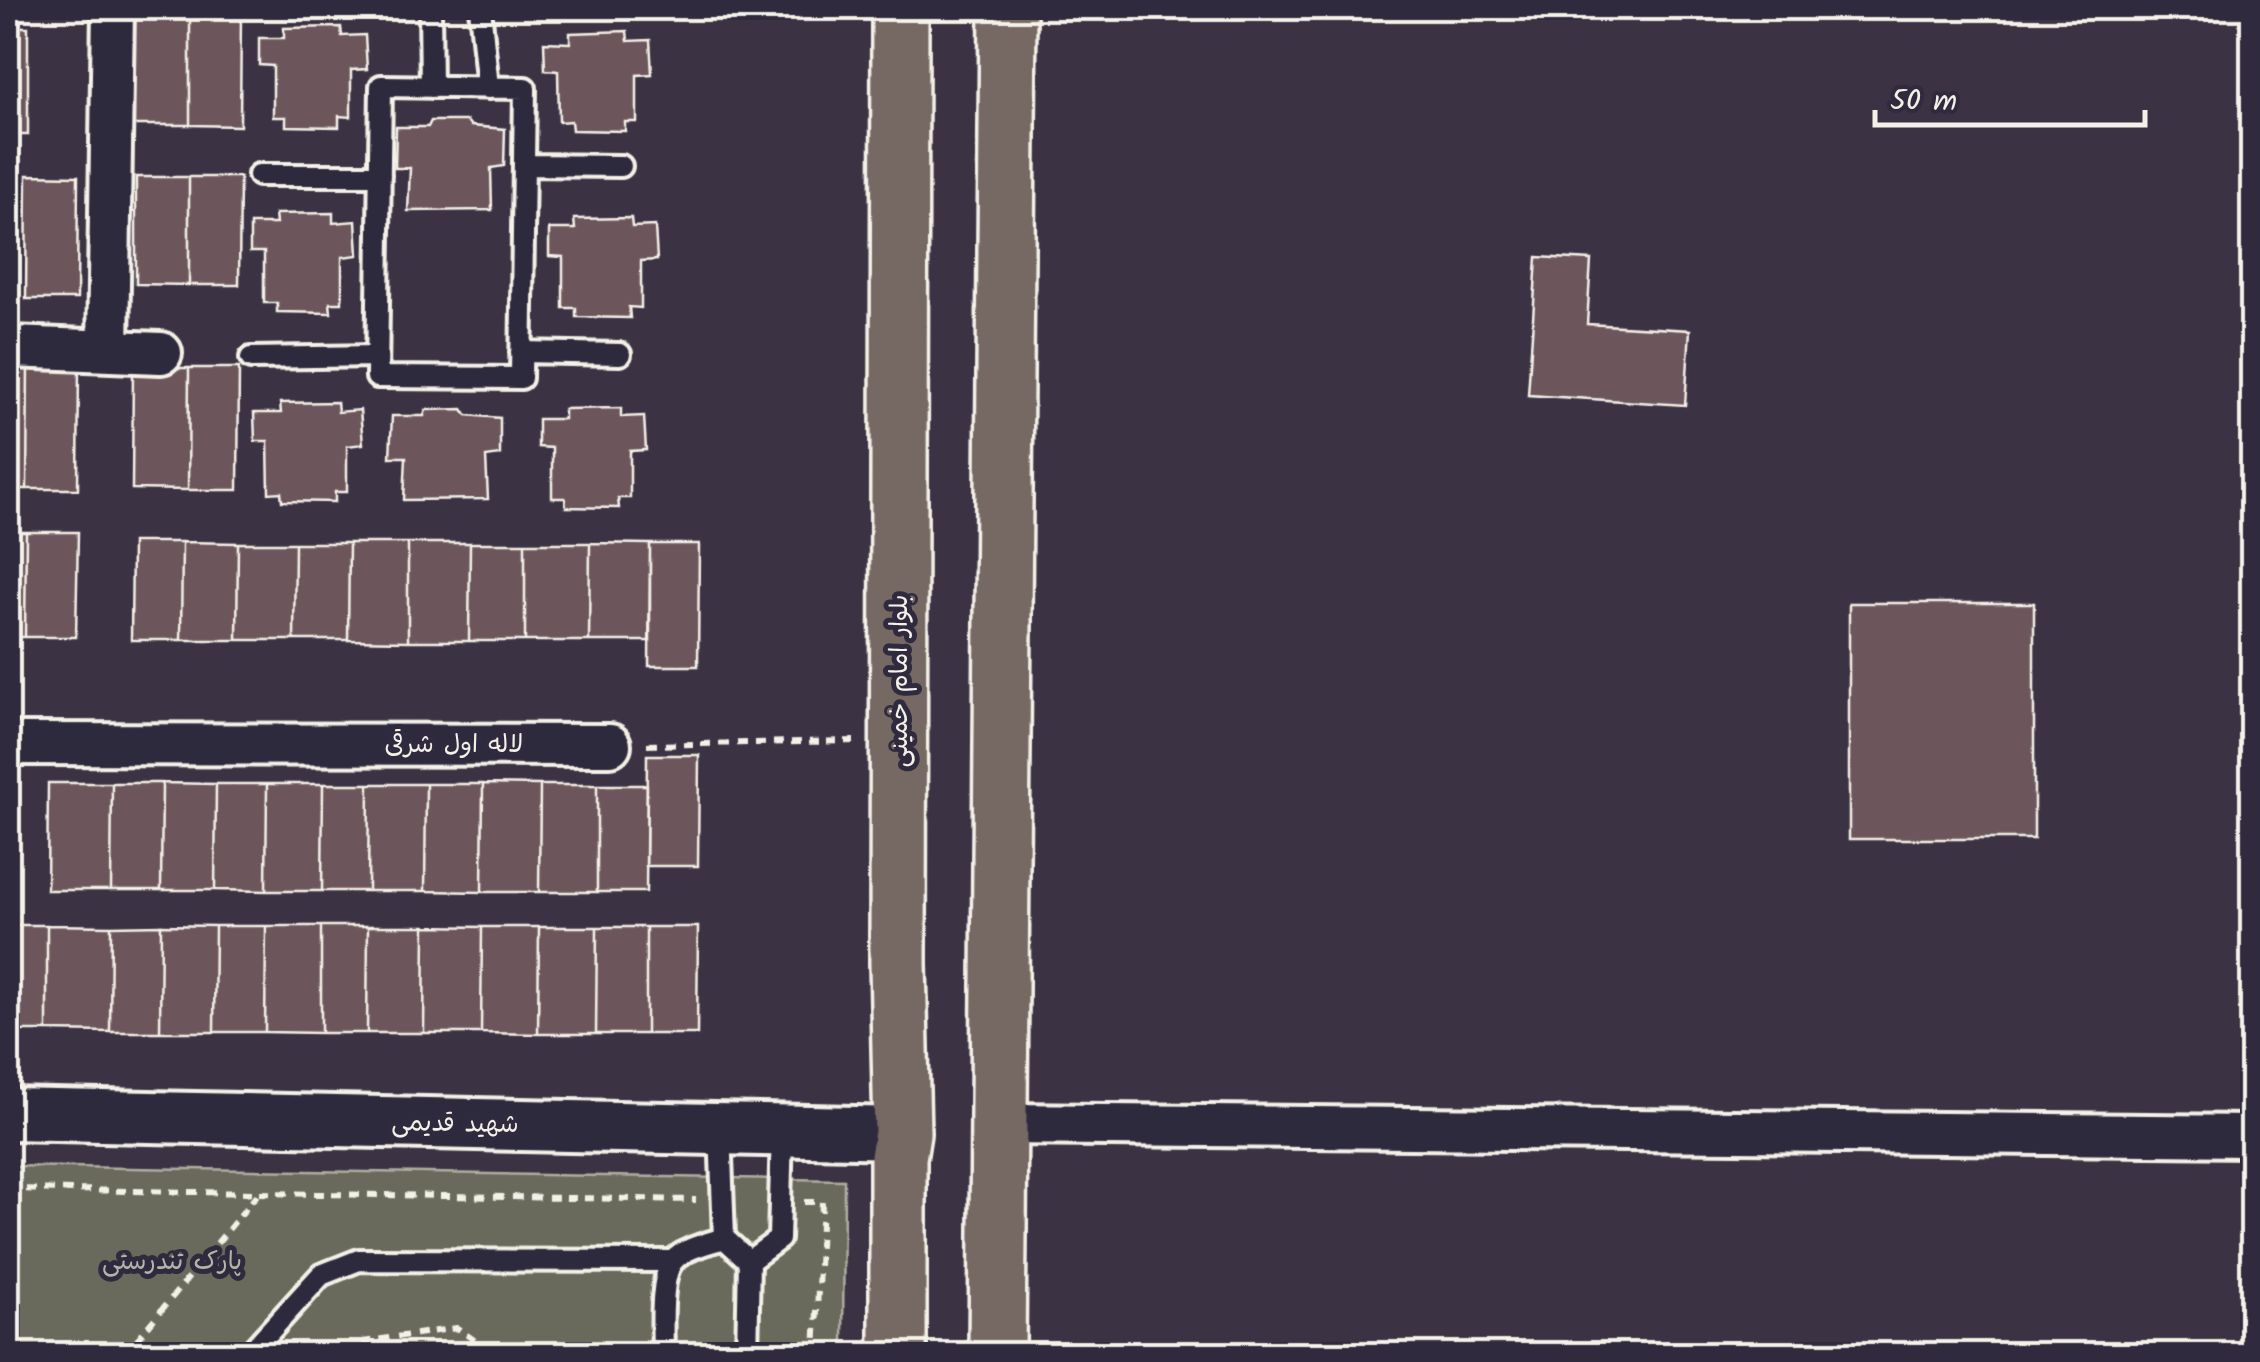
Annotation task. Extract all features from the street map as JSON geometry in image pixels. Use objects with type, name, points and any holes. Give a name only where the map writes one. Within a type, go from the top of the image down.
[{"type":"main road","name":"بلوار امام خمینی","points":[[898,1354],[898,1158],[902,1133],[898,963],[900,8]]},
{"type":"main road","points":[[997,1354],[1008,8]]},
{"type":"street","points":[[108,351],[113,8]]},
{"type":"street","points":[[12,348],[161,353]]},
{"type":"street","name":"لاله اول شرقی","points":[[8,744],[610,745]]},
{"type":"street","name":"شهید قدیمی","points":[[8,1114],[902,1133]]},
{"type":"street","points":[[998,1124],[2252,1136]]},
{"type":"lane","points":[[430,8],[430,87]]},
{"type":"lane","points":[[480,8],[488,88]]},
{"type":"lane","points":[[381,86],[488,88],[524,88],[521,378],[377,377],[381,86]]},
{"type":"lane","points":[[524,165],[621,166]]},
{"type":"lane","points":[[259,175],[380,175]]},
{"type":"lane","points":[[521,352],[620,354]]},
{"type":"lane","points":[[251,358],[377,356]]},
{"type":"lane","points":[[720,1129],[724,1238],[749,1262],[747,1354]]},
{"type":"lane","points":[[749,1262],[779,1240],[782,1131]]},
{"type":"lane","points":[[249,1354],[321,1275],[359,1260],[672,1261],[724,1238]]},
{"type":"lane","points":[[662,1354],[665,1282],[672,1261]]},
{"type":"path","points":[[610,745],[900,741]]},
{"type":"path","points":[[8,1189],[723,1200]]},
{"type":"path","points":[[125,1354],[258,1194]]},
{"type":"path","points":[[782,1202],[822,1202],[815,1354]]},
{"type":"path","points":[[348,1354],[362,1342],[456,1328],[494,1354]]},
{"type":"path","points":[[8,1347],[41,1354]]},
{"type":"green space","name":"پارک تندرستی","points":[[8,1166],[844,1180],[843,1354],[8,1354]]},
{"type":"building","points":[[132,13],[190,13],[190,125],[132,125]]},
{"type":"building","points":[[190,13],[241,13],[240,126],[190,125]]},
{"type":"building","points":[[8,27],[28,27],[28,135],[8,135]]},
{"type":"building","points":[[341,27],[342,36],[365,35],[367,69],[351,70],[351,117],[339,116],[339,127],[286,126],[286,117],[273,117],[273,66],[259,65],[259,38],[284,38],[284,28]]},
{"type":"building","points":[[627,31],[628,41],[650,40],[652,74],[637,75],[637,122],[625,122],[625,131],[572,130],[571,121],[559,122],[558,71],[545,70],[544,42],[570,43],[570,33]]},
{"type":"building","points":[[431,121],[467,121],[471,126],[505,129],[504,166],[491,168],[492,210],[408,211],[410,168],[395,168],[396,127],[428,127]]},
{"type":"building","points":[[27,175],[78,176],[77,299],[26,299]]},
{"type":"building","points":[[136,177],[189,177],[189,285],[136,284]]},
{"type":"building","points":[[189,177],[240,177],[239,285],[189,285]]},
{"type":"building","points":[[333,213],[333,223],[356,221],[358,255],[342,257],[342,303],[330,303],[331,313],[277,312],[277,303],[264,303],[264,252],[250,252],[250,224],[276,224],[275,214]]},
{"type":"building","points":[[631,218],[632,227],[655,226],[657,260],[641,261],[641,308],[629,307],[630,318],[576,317],[576,308],[563,308],[563,257],[549,256],[549,229],[575,229],[574,219]]},
{"type":"building","points":[[1537,257],[1591,260],[1587,324],[1690,330],[1685,405],[1528,395]]},
{"type":"building","points":[[8,363],[28,363],[27,489],[8,489]]},
{"type":"building","points":[[28,363],[79,364],[78,489],[27,489]]},
{"type":"building","points":[[133,368],[189,368],[188,490],[132,489]]},
{"type":"building","points":[[189,368],[239,368],[238,490],[188,490]]},
{"type":"building","points":[[337,402],[338,412],[360,410],[363,444],[347,446],[347,492],[335,492],[335,502],[282,501],[281,492],[269,493],[268,441],[255,441],[254,413],[281,413],[280,403]]},
{"type":"building","points":[[621,408],[621,417],[644,416],[646,450],[630,451],[630,498],[618,498],[619,508],[566,507],[565,498],[552,498],[552,448],[538,447],[538,419],[564,419],[564,409]]},
{"type":"building","points":[[463,409],[467,415],[500,418],[500,455],[486,457],[488,499],[404,500],[406,457],[390,457],[392,416],[424,416],[426,410]]},
{"type":"building","points":[[8,532],[26,532],[25,637],[8,637]]},
{"type":"building","points":[[26,532],[78,532],[76,637],[25,637]]},
{"type":"building","points":[[132,542],[182,542],[181,640],[131,640]]},
{"type":"building","points":[[182,542],[238,543],[237,640],[181,640]]},
{"type":"building","points":[[238,543],[295,543],[294,640],[237,640]]},
{"type":"building","points":[[295,543],[349,543],[348,640],[294,640]]},
{"type":"building","points":[[349,543],[408,543],[408,641],[348,640]]},
{"type":"building","points":[[408,543],[470,543],[469,641],[408,641]]},
{"type":"building","points":[[470,543],[525,543],[525,641],[469,641]]},
{"type":"building","points":[[525,543],[590,543],[589,641],[525,641]]},
{"type":"building","points":[[590,543],[650,544],[650,641],[589,641]]},
{"type":"building","points":[[650,544],[699,544],[698,666],[649,666]]},
{"type":"building","points":[[1849,603],[2034,603],[2034,839],[1849,839]]},
{"type":"building","points":[[647,755],[699,755],[698,866],[646,866]]},
{"type":"building","points":[[48,783],[112,783],[111,890],[47,890]]},
{"type":"building","points":[[112,783],[162,783],[161,890],[111,890]]},
{"type":"building","points":[[162,783],[216,784],[215,890],[161,890]]},
{"type":"building","points":[[216,784],[267,784],[266,891],[215,890]]},
{"type":"building","points":[[267,784],[323,784],[322,891],[266,891]]},
{"type":"building","points":[[323,784],[369,784],[368,891],[322,891]]},
{"type":"building","points":[[369,784],[426,784],[425,891],[368,891]]},
{"type":"building","points":[[426,784],[483,784],[482,892],[425,891]]},
{"type":"building","points":[[483,784],[540,785],[539,892],[482,892]]},
{"type":"building","points":[[540,785],[597,785],[597,892],[539,892]]},
{"type":"building","points":[[597,785],[647,785],[646,892],[597,892]]},
{"type":"building","points":[[8,925],[47,925],[47,1031],[8,1031]]},
{"type":"building","points":[[47,925],[111,926],[110,1032],[47,1031]]},
{"type":"building","points":[[161,925],[160,1032],[110,1032],[111,926]]},
{"type":"building","points":[[161,925],[215,926],[214,1032],[160,1032]]},
{"type":"building","points":[[215,926],[266,926],[265,1032],[214,1032]]},
{"type":"building","points":[[266,926],[321,926],[321,1033],[265,1032]]},
{"type":"building","points":[[321,926],[368,926],[367,1033],[321,1033]]},
{"type":"building","points":[[368,926],[425,926],[424,1033],[367,1033]]},
{"type":"building","points":[[425,926],[482,927],[481,1033],[424,1033]]},
{"type":"building","points":[[482,927],[539,927],[538,1034],[481,1033]]},
{"type":"building","points":[[539,927],[597,927],[596,1034],[538,1034]]},
{"type":"building","points":[[597,927],[646,927],[646,1034],[596,1034]]},
{"type":"building","points":[[646,927],[698,927],[697,1034],[646,1034]]}]
